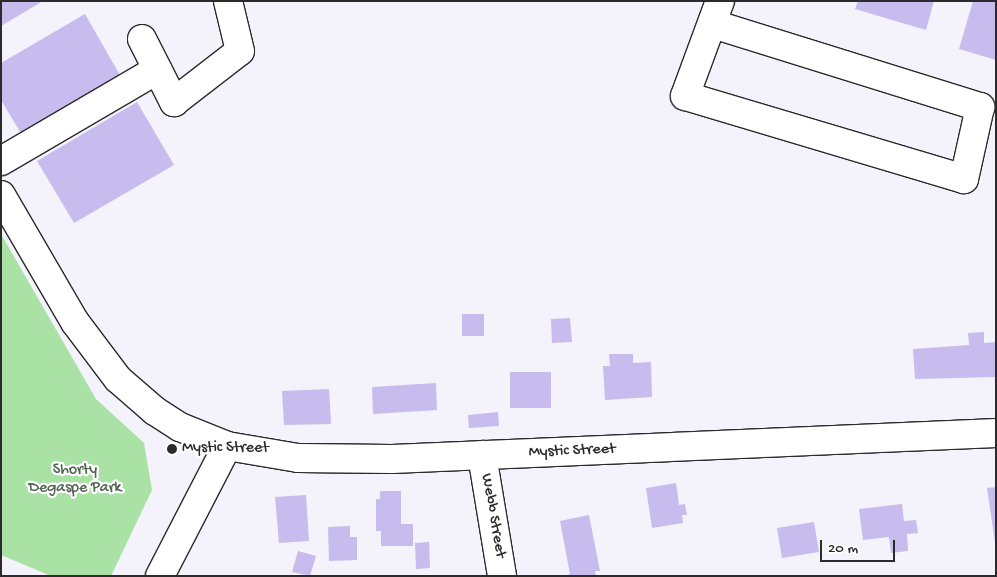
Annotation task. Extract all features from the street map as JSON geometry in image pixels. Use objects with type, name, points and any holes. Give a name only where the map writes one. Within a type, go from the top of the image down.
[{"type":"street","points":[[142,39],[174,102],[240,51],[228,1]]},
{"type":"street","points":[[717,13],[980,108],[964,179],[685,96],[717,13]]},
{"type":"street","points":[[1,161],[157,70]]},
{"type":"street","name":"Mystic Street","points":[[1,195],[75,322],[118,379],[155,411],[180,427],[227,446],[264,454],[342,460],[996,433]]},
{"type":"street","points":[[160,576],[227,446]]},
{"type":"street","name":"Webb Street","points":[[482,455],[502,576]]},
{"type":"green space","name":"Shorty Degaspe Park","points":[[1,234],[96,399],[144,443],[152,490],[111,576],[51,576],[1,555]]},
{"type":"building","points":[[1,1],[43,1],[1,26]]},
{"type":"building","points":[[858,1],[934,1],[926,30],[855,9]]},
{"type":"building","points":[[973,1],[996,1],[996,60],[959,49]]},
{"type":"building","points":[[85,14],[121,77],[22,135],[1,100],[1,63]]},
{"type":"building","points":[[137,102],[174,165],[74,223],[37,161]]},
{"type":"building","points":[[462,314],[484,314],[484,336],[462,336]]},
{"type":"building","points":[[570,318],[572,342],[552,343],[551,319]]},
{"type":"building","points":[[984,332],[984,343],[996,342],[996,377],[915,379],[913,349],[969,345],[968,333]]},
{"type":"building","points":[[609,354],[633,354],[633,363],[651,362],[652,397],[605,400],[603,366],[610,366]]},
{"type":"building","points":[[510,372],[551,372],[551,408],[510,408]]},
{"type":"building","points":[[436,383],[437,410],[373,414],[372,387]]},
{"type":"building","points":[[329,389],[331,424],[284,425],[282,391]]},
{"type":"building","points":[[498,412],[499,426],[469,428],[468,415]]},
{"type":"building","points":[[676,483],[679,505],[685,504],[687,515],[682,515],[683,523],[652,528],[646,488]]},
{"type":"building","points":[[996,487],[996,542],[995,543],[987,488]]},
{"type":"building","points":[[380,491],[401,491],[401,524],[413,524],[413,546],[381,546],[381,531],[376,531],[376,499],[380,499]]},
{"type":"building","points":[[306,495],[309,541],[279,543],[275,497]]},
{"type":"building","points":[[902,504],[904,521],[916,520],[918,533],[907,534],[908,551],[891,553],[889,537],[863,540],[859,509]]},
{"type":"building","points":[[589,515],[600,571],[595,571],[596,576],[565,576],[570,574],[560,521]]},
{"type":"building","points":[[814,522],[819,552],[782,558],[777,528]]},
{"type":"building","points":[[350,526],[350,537],[357,537],[357,560],[329,561],[328,527]]},
{"type":"building","points":[[429,542],[430,568],[416,569],[415,543]]},
{"type":"building","points":[[298,551],[316,556],[310,576],[292,572]]},
{"type":"place","name":"Mystic Street","points":[[172,449]]}]
